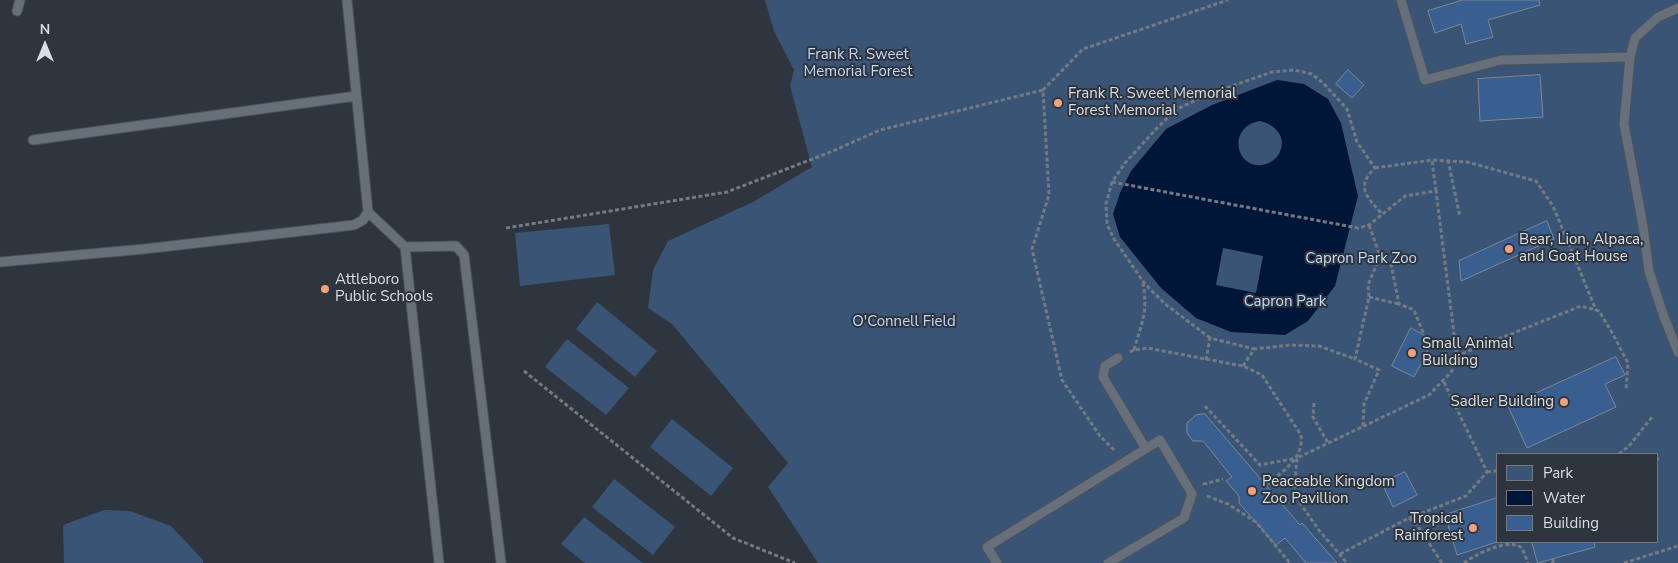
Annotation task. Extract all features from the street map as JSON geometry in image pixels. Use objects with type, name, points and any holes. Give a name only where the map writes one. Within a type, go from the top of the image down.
[{"type":"lane","points":[[17,11],[20,0]]},
{"type":"lane","points":[[0,262],[144,249],[354,225],[363,220],[368,212],[346,0]]},
{"type":"lane","points":[[1401,0],[1425,80],[1501,60],[1630,58]]},
{"type":"lane","points":[[1678,8],[1658,17],[1636,38],[1630,58],[1624,124],[1643,226],[1649,271],[1678,352]]},
{"type":"lane","points":[[33,140],[356,96]]},
{"type":"lane","points":[[368,212],[405,247],[439,563]]},
{"type":"lane","points":[[405,247],[456,246],[464,255],[501,563]]},
{"type":"lane","points":[[1118,358],[1104,366],[1103,376],[1146,448]]},
{"type":"lane","points":[[996,563],[986,547],[1160,440],[1192,494],[1184,518],[1108,563]]},
{"type":"path","points":[[506,228],[728,192],[828,153],[880,130],[1043,90],[1083,49],[1228,0]]},
{"type":"path","points":[[1363,426],[1364,404],[1379,370],[1319,346],[1290,345],[1254,349],[1210,338],[1164,303],[1143,282],[1114,239],[1107,224],[1106,204],[1112,182],[1125,163],[1177,109],[1209,94],[1272,72],[1294,70],[1312,74],[1324,84],[1347,109],[1357,142],[1375,168]]},
{"type":"path","points":[[1043,90],[1049,195],[1032,249],[1062,380],[1100,436],[1125,461]]},
{"type":"path","points":[[1205,406],[1260,465],[1297,458],[1429,394],[1452,371],[1458,342],[1454,334],[1432,160]]},
{"type":"path","points":[[1382,214],[1369,200],[1364,187],[1366,177],[1375,168],[1432,160],[1448,160],[1467,162],[1536,181],[1553,206],[1596,310]]},
{"type":"path","points":[[1448,160],[1460,217]]},
{"type":"path","points":[[1112,182],[1358,228],[1369,225],[1405,196],[1436,190]]},
{"type":"path","points":[[1369,225],[1380,256],[1391,264],[1399,304]]},
{"type":"path","points":[[1355,359],[1368,297],[1368,285],[1380,256]]},
{"type":"path","points":[[1134,350],[1144,319],[1146,301],[1143,282]]},
{"type":"path","points":[[1368,297],[1399,304],[1414,310],[1424,335]]},
{"type":"path","points":[[1455,356],[1581,306],[1599,311],[1614,336],[1628,363],[1626,390]]},
{"type":"path","points":[[1206,360],[1210,338]]},
{"type":"path","points":[[1118,358],[1134,350],[1147,348],[1243,366],[1262,375],[1301,435],[1302,445],[1297,458],[1294,494],[1318,529],[1347,563]]},
{"type":"path","points":[[1243,366],[1254,349]]},
{"type":"path","points":[[524,371],[733,538],[795,563]]},
{"type":"path","points":[[1443,380],[1487,472]]},
{"type":"path","points":[[1314,403],[1313,416],[1321,434],[1328,443]]},
{"type":"path","points":[[1620,453],[1629,446],[1652,416]]},
{"type":"path","points":[[1266,485],[1297,458]]},
{"type":"path","points":[[1340,554],[1409,518],[1466,496],[1487,472],[1496,471]]},
{"type":"path","points":[[1223,479],[1204,484],[1207,497],[1228,504],[1256,522],[1290,563]]},
{"type":"path","points":[[1409,518],[1416,525],[1442,563]]},
{"type":"path","points":[[1464,563],[1471,557],[1495,547],[1514,544],[1522,548],[1528,563]]},
{"type":"path","points":[[1624,563],[1678,546]]},
{"type":"green space","name":"Capron Park","points":[[765,0],[1678,0],[1678,563],[818,563],[768,487],[788,463],[672,324],[648,308],[653,270],[668,241],[753,202],[812,167],[790,86],[794,70],[774,31]]},
{"type":"green space","points":[[609,224],[615,275],[520,286],[515,233]]},
{"type":"green space","points":[[597,302],[657,351],[635,377],[576,329]]},
{"type":"green space","points":[[567,339],[629,388],[606,415],[545,367]]},
{"type":"green space","points":[[672,419],[733,468],[711,496],[650,447]]},
{"type":"green space","points":[[614,479],[675,527],[653,555],[592,507]]},
{"type":"green space","points":[[104,510],[130,511],[171,526],[203,560],[203,563],[64,563],[63,525]]},
{"type":"green space","points":[[584,517],[643,563],[585,563],[561,544]]},
{"type":"water","points":[[1277,80],[1304,84],[1328,99],[1341,123],[1358,196],[1335,286],[1308,321],[1285,335],[1231,332],[1196,318],[1161,288],[1120,237],[1113,214],[1120,193],[1131,171],[1166,129],[1212,105]],"holes":[[[1260,121],[1270,125],[1278,132],[1282,146],[1279,154],[1272,161],[1256,165],[1248,162],[1242,156],[1239,140],[1242,132],[1249,125]],[[1223,248],[1263,256],[1256,293],[1216,285]]]},
{"type":"building","points":[[1463,0],[1539,0],[1540,5],[1488,20],[1493,37],[1466,44],[1461,24],[1435,33],[1428,11]]},
{"type":"building","points":[[1348,70],[1364,85],[1352,98],[1336,84]]},
{"type":"building","points":[[1540,75],[1543,117],[1480,121],[1478,79]]},
{"type":"building","name":"Bear, Lion, Alpaca, and Goat House","points":[[1547,221],[1554,239],[1461,281],[1459,261]]},
{"type":"building","name":"Small Animal Building","points":[[1411,328],[1433,340],[1414,377],[1392,366]]},
{"type":"building","name":"Sadler Building","points":[[1616,357],[1625,375],[1605,384],[1616,407],[1527,448],[1508,406]]},
{"type":"building","name":"Peaceable Kingdom Zoo Pavillion","points":[[1205,414],[1300,525],[1302,523],[1337,563],[1306,563],[1285,538],[1276,545],[1239,503],[1239,496],[1226,481],[1232,477],[1203,441],[1193,441],[1187,433],[1187,423],[1196,415]]},
{"type":"building","points":[[1405,472],[1417,495],[1393,507],[1382,483]]},
{"type":"building","name":"Tropical Rainforest","points":[[1496,498],[1496,542],[1457,555],[1445,515]]},
{"type":"building","points":[[1532,543],[1594,543],[1595,547],[1538,563]]},
{"type":"place","name":"Frank R. Sweet Memorial Forest Memorial","points":[[1058,103]]},
{"type":"place","name":"Bear, Lion, Alpaca, and Goat House","points":[[1509,249]]},
{"type":"place","name":"Attleboro Public Schools","points":[[325,289]]},
{"type":"place","name":"Small Animal Building","points":[[1412,353]]},
{"type":"place","name":"Sadler Building","points":[[1564,402]]},
{"type":"place","name":"Peaceable Kingdom Zoo Pavillion","points":[[1252,491]]},
{"type":"place","name":"Tropical Rainforest","points":[[1473,528]]},
{"type":"park label","name":"Frank R. Sweet Memorial Forest","points":[[858,64]]},
{"type":"park label","name":"Capron Park Zoo","points":[[1361,259]]},
{"type":"park label","name":"O'Connell Field","points":[[904,322]]}]
